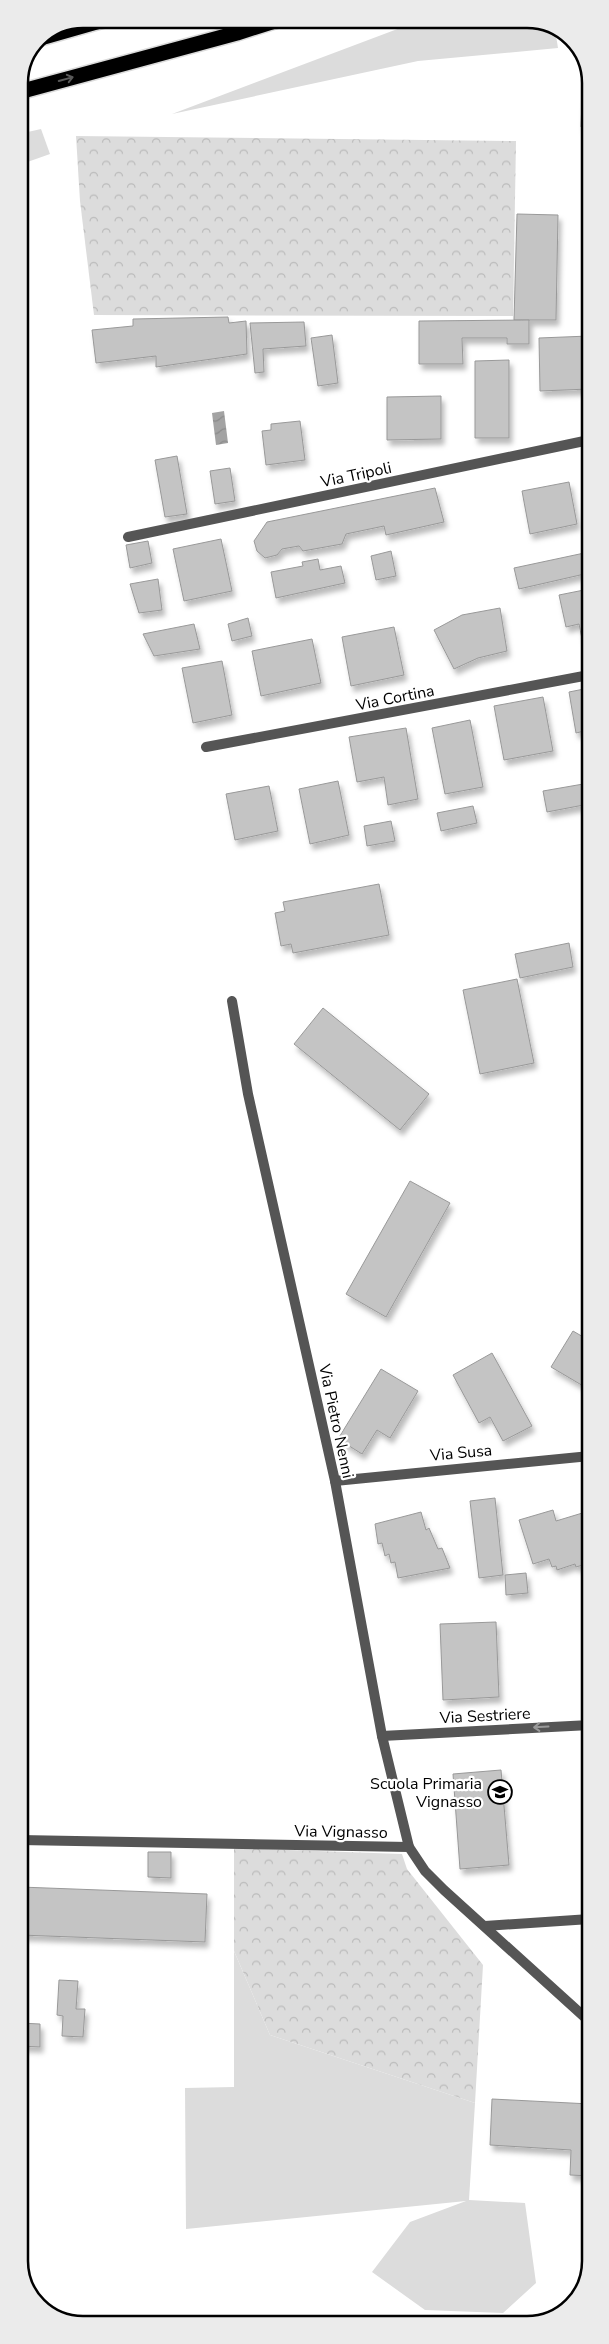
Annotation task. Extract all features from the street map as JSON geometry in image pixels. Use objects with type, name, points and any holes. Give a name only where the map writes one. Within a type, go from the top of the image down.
[{"type":"highway","points":[[27,90],[255,27]]},
{"type":"street","name":"Via Tripoli","points":[[128,537],[582,441]]},
{"type":"street","name":"Via Cortina","points":[[206,748],[582,676]]},
{"type":"street","name":"Via Pietro Nenni","points":[[232,1002],[248,1094],[335,1481],[382,1736],[409,1847]]},
{"type":"street","name":"Via Susa","points":[[335,1481],[582,1457]]},
{"type":"street","name":"Via Sestriere","points":[[382,1736],[582,1724]]},
{"type":"street","name":"Via Vignasso","points":[[27,1840],[409,1847],[425,1871],[582,2015]]},
{"type":"street","points":[[485,1926],[582,1920]]},
{"type":"green space","points":[[401,28],[530,28],[556,36],[558,48],[418,61],[172,114]]},
{"type":"green space","points":[[41,129],[50,154],[27,162],[27,132]]},
{"type":"green space","points":[[76,136],[516,141],[513,316],[94,315],[80,201]]},
{"type":"green space","points":[[234,1848],[402,1854],[407,1869],[483,1965],[475,2103],[270,2035],[234,1951]]},
{"type":"green space","points":[[234,1951],[270,2035],[475,2103],[469,2200],[525,2203],[536,2283],[503,2313],[425,2310],[372,2272],[410,2222],[466,2201],[186,2229],[185,2088],[234,2087]]},
{"type":"water","points":[[224,411],[228,443],[216,445],[212,413]]},
{"type":"building","points":[[517,214],[558,215],[556,320],[514,320]]},
{"type":"building","points":[[228,317],[229,323],[246,321],[247,354],[156,367],[156,356],[96,363],[92,330],[133,326],[133,319]]},
{"type":"building","points":[[529,320],[529,344],[507,344],[507,338],[462,338],[463,364],[419,364],[419,321]]},
{"type":"building","points":[[304,322],[306,346],[263,349],[264,372],[255,373],[250,323]]},
{"type":"building","points":[[332,335],[338,383],[318,386],[311,338]]},
{"type":"building","points":[[582,336],[582,389],[540,391],[539,338]]},
{"type":"building","points":[[509,360],[509,438],[475,438],[475,361]]},
{"type":"building","points":[[441,396],[441,439],[387,440],[387,397]]},
{"type":"building","points":[[300,421],[305,460],[266,465],[262,431],[271,430],[271,424]]},
{"type":"building","points":[[177,456],[187,514],[165,517],[155,460]]},
{"type":"building","points":[[230,468],[235,501],[215,504],[210,471]]},
{"type":"building","points":[[569,482],[577,524],[530,534],[522,491]]},
{"type":"building","points":[[435,488],[444,522],[386,535],[384,526],[346,534],[342,544],[303,551],[299,546],[282,549],[277,555],[265,558],[257,551],[254,541],[267,522]]},
{"type":"building","points":[[221,539],[232,591],[184,601],[173,549]]},
{"type":"building","points":[[148,541],[152,563],[130,568],[126,545]]},
{"type":"building","points":[[391,551],[396,576],[376,580],[371,556]]},
{"type":"building","points":[[582,553],[582,575],[519,589],[514,568]]},
{"type":"building","points":[[318,559],[320,570],[341,566],[345,583],[276,598],[271,572],[303,566],[302,562]]},
{"type":"building","points":[[158,579],[162,610],[139,613],[130,584]]},
{"type":"building","points":[[582,590],[582,639],[579,624],[566,627],[559,595]]},
{"type":"building","points":[[500,608],[507,651],[478,658],[454,669],[434,630],[462,615]]},
{"type":"building","points":[[248,618],[252,636],[232,641],[228,624]]},
{"type":"building","points":[[194,624],[200,649],[154,656],[143,634]]},
{"type":"building","points":[[394,627],[404,675],[351,686],[342,637]]},
{"type":"building","points":[[312,639],[321,683],[261,696],[252,651]]},
{"type":"building","points":[[222,661],[232,715],[193,723],[182,668]]},
{"type":"building","points":[[582,689],[582,732],[576,733],[569,692]]},
{"type":"building","points":[[543,697],[553,751],[504,760],[494,706]]},
{"type":"building","points":[[470,720],[483,787],[445,794],[432,728]]},
{"type":"building","points":[[406,728],[418,799],[388,805],[384,777],[357,782],[349,737]]},
{"type":"building","points":[[338,781],[349,835],[310,844],[299,789]]},
{"type":"building","points":[[582,784],[582,805],[547,812],[543,791]]},
{"type":"building","points":[[269,786],[278,831],[235,840],[226,794]]},
{"type":"building","points":[[473,806],[477,823],[441,831],[437,813]]},
{"type":"building","points":[[391,821],[395,841],[367,846],[364,826]]},
{"type":"building","points":[[379,884],[389,935],[293,953],[291,944],[281,946],[275,913],[285,911],[283,902]]},
{"type":"building","points":[[569,943],[573,967],[520,978],[515,954]]},
{"type":"building","points":[[517,979],[534,1063],[480,1074],[463,990]]},
{"type":"building","points":[[323,1008],[429,1094],[400,1130],[294,1044]]},
{"type":"building","points":[[410,1181],[450,1203],[386,1317],[346,1294]]},
{"type":"building","points":[[573,1331],[582,1336],[582,1385],[551,1367]]},
{"type":"building","points":[[492,1353],[532,1426],[503,1441],[490,1417],[479,1423],[453,1375]]},
{"type":"building","points":[[381,1369],[418,1391],[390,1438],[377,1430],[362,1454],[338,1439]]},
{"type":"building","points":[[495,1498],[503,1575],[479,1578],[470,1501]]},
{"type":"building","points":[[553,1510],[556,1521],[582,1513],[582,1565],[576,1567],[575,1564],[557,1570],[556,1566],[552,1567],[549,1559],[533,1564],[519,1520]]},
{"type":"building","points":[[421,1512],[426,1530],[429,1528],[438,1549],[442,1548],[450,1568],[398,1578],[395,1562],[391,1563],[389,1554],[385,1556],[382,1543],[378,1544],[375,1524]]},
{"type":"building","points":[[526,1573],[528,1593],[506,1595],[505,1575]]},
{"type":"building","points":[[496,1622],[499,1697],[443,1700],[440,1624]]},
{"type":"building","points":[[501,1770],[509,1865],[460,1869],[453,1774]]},
{"type":"building","points":[[148,1852],[171,1852],[171,1878],[148,1877]]},
{"type":"building","points":[[27,1887],[207,1894],[205,1942],[27,1935]]},
{"type":"building","points":[[59,1980],[78,1981],[76,2009],[85,2009],[83,2037],[62,2036],[63,2016],[57,2015]]},
{"type":"building","points":[[27,2023],[40,2024],[40,2047],[27,2046]]},
{"type":"building","points":[[492,2099],[582,2104],[582,2176],[570,2175],[571,2150],[490,2145]]},
{"type":"place","name":"Scuola Primaria Vignasso","points":[[500,1792]]}]
